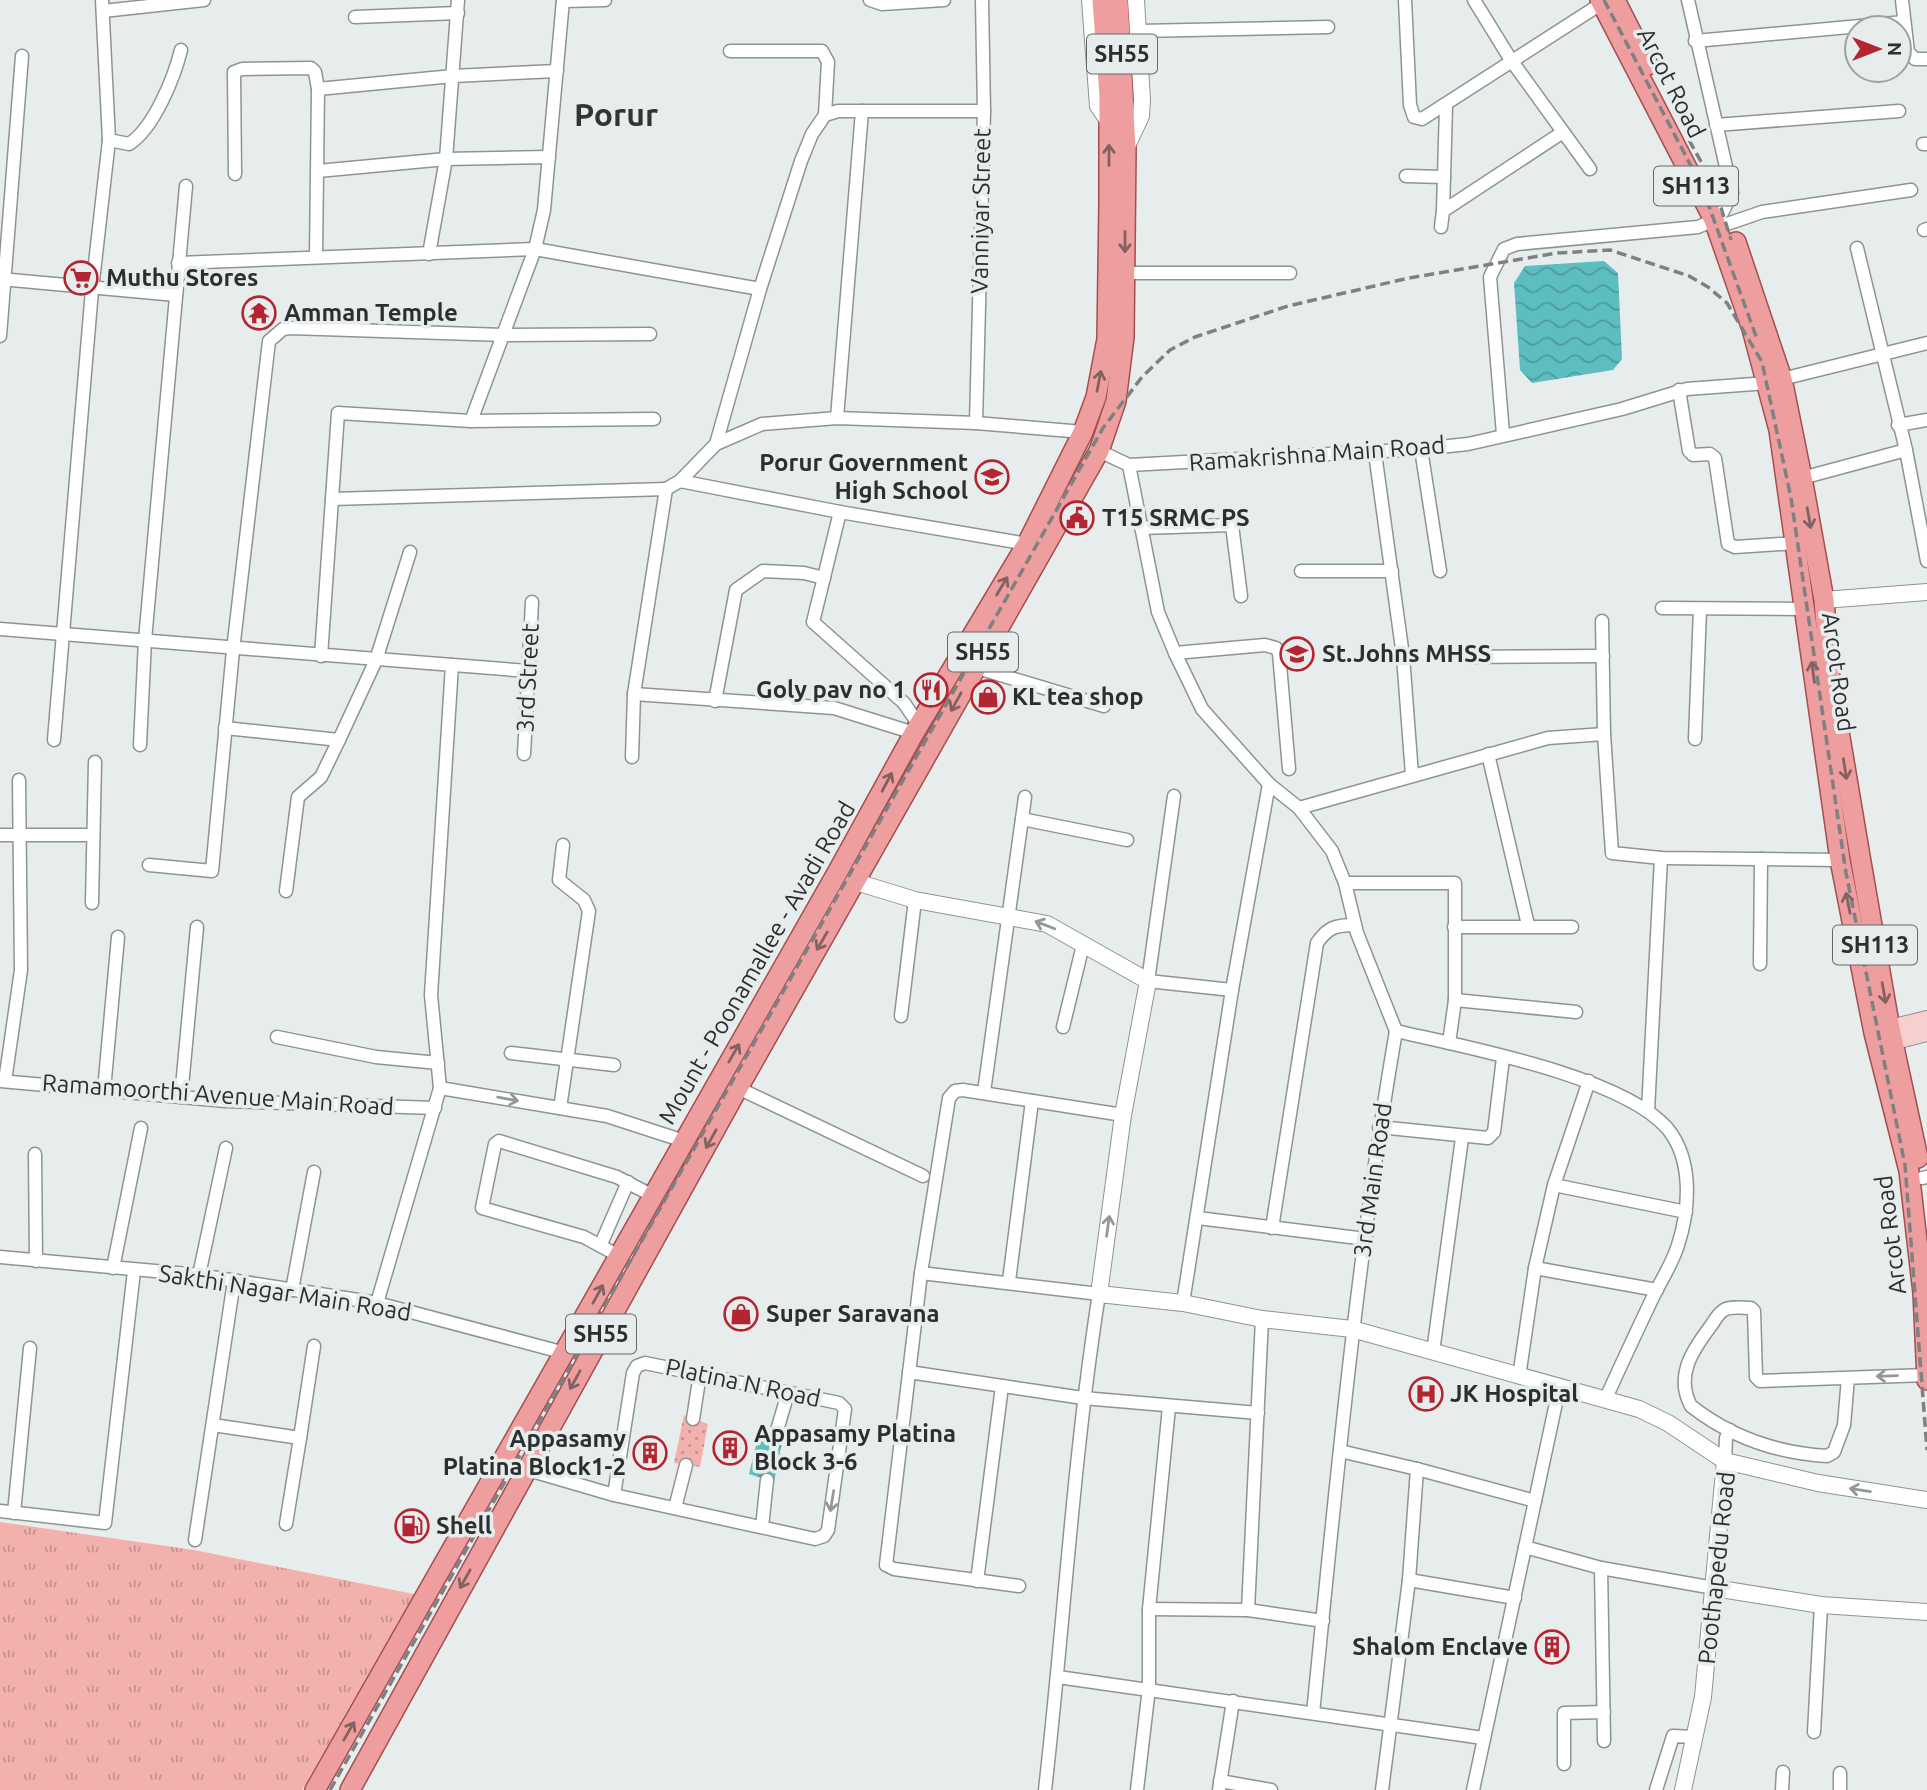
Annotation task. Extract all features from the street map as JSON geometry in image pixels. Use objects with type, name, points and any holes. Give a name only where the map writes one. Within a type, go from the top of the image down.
[{"type":"main road","name":"SH55","points":[[1102,0],[1114,109],[1126,149]]},
{"type":"main road","name":"SH55","points":[[1114,109],[1118,0]]},
{"type":"main road","name":"Arcot Road","points":[[1606,1],[1721,219],[1752,329],[1774,381],[1802,478],[1824,600],[1830,677],[1884,1037],[1911,1182],[1923,1293],[1927,1378]]},
{"type":"main road","name":"Mount - Poonamallee - Avadi Road","points":[[350,1790],[525,1469],[975,667],[993,618],[1027,544],[1083,432],[1096,397],[1107,339],[1114,109]]},
{"type":"main road","name":"Mount - Poonamallee - Avadi Road","points":[[315,1790],[846,858],[916,729],[993,618],[1099,451],[1116,401],[1124,337],[1126,149]]},
{"type":"main road","name":"Arcot Road","points":[[1774,381],[1840,860],[1884,1037],[1925,1178],[1927,1211]]},
{"type":"main road","points":[[846,858],[860,875]]},
{"type":"main road","points":[[786,962],[804,973]]},
{"type":"main road","points":[[1884,1037],[1927,1020]]},
{"type":"main road","points":[[1884,1037],[1927,1032]]},
{"type":"street","points":[[54,740],[92,289],[109,140],[103,5],[204,0]]},
{"type":"street","points":[[471,421],[534,249],[544,210],[563,0],[605,0]]},
{"type":"street","points":[[870,0],[881,5],[944,0]]},
{"type":"street","name":"Vanniyar Street","points":[[976,423],[984,111],[982,0]]},
{"type":"street","points":[[1090,0],[1098,106],[1114,109]]},
{"type":"street","points":[[1126,149],[1141,116],[1136,0]]},
{"type":"street","points":[[1405,0],[1412,113],[1422,119],[1606,1]]},
{"type":"street","points":[[1474,0],[1511,61],[1590,169]]},
{"type":"street","points":[[1688,0],[1695,41],[1732,193],[1721,219]]},
{"type":"street","points":[[355,18],[458,6],[446,159],[429,254]]},
{"type":"street","points":[[1139,30],[1328,27]]},
{"type":"street","points":[[1695,41],[1843,28]]},
{"type":"street","points":[[109,140],[129,144],[141,133],[169,88],[181,50]]},
{"type":"street","points":[[716,444],[760,289],[801,161],[811,134],[825,115],[828,62],[822,51],[730,51]]},
{"type":"street","points":[[0,336],[2,279],[22,56]]},
{"type":"street","points":[[235,174],[233,78],[236,70],[312,68],[316,72],[318,89],[316,256]]},
{"type":"street","points":[[318,89],[453,76],[557,71]]},
{"type":"street","points":[[1441,227],[1446,106]]},
{"type":"street","points":[[825,115],[838,111],[984,111]]},
{"type":"street","points":[[837,418],[862,111]]},
{"type":"street","points":[[1716,125],[1899,111]]},
{"type":"street","points":[[1443,211],[1563,132]]},
{"type":"street","points":[[318,171],[446,159],[549,158]]},
{"type":"street","points":[[1406,176],[1444,177]]},
{"type":"street","points":[[140,745],[145,640],[186,186]]},
{"type":"street","points":[[1503,434],[1490,277],[1504,249],[1517,244],[1698,227],[1721,219],[1911,190]]},
{"type":"street","points":[[1857,248],[1906,450],[1927,561]]},
{"type":"street","points":[[178,263],[534,249],[760,289]]},
{"type":"street","points":[[1125,273],[1290,273]]},
{"type":"street","points":[[2,279],[176,295]]},
{"type":"street","points":[[149,865],[212,871],[233,650],[269,341],[283,329],[291,328],[503,335],[650,334]]},
{"type":"street","name":"Ramakrishna Main Road","points":[[1129,465],[1376,453],[1468,444],[1622,409],[1679,390],[1774,381],[1927,343]]},
{"type":"street","points":[[1679,390],[1689,451],[1693,455],[1710,454],[1715,458],[1728,544],[1735,547],[1797,543]]},
{"type":"street","points":[[321,656],[338,413],[471,421],[654,419]]},
{"type":"street","points":[[332,499],[666,489],[680,481],[716,444],[762,425],[837,418],[976,423],[1083,432]]},
{"type":"street","points":[[1898,425],[1927,420]]},
{"type":"street","points":[[1422,449],[1440,571]]},
{"type":"street","points":[[1802,478],[1906,450]]},
{"type":"street","points":[[1099,451],[1129,465],[1158,612],[1202,709],[1269,783],[1299,808],[1332,851],[1345,883],[1355,925],[1395,1031],[1589,1081],[1648,1111],[1668,1130],[1681,1153],[1687,1181],[1686,1212],[1678,1245],[1606,1398]]},
{"type":"street","points":[[1376,453],[1403,656],[1412,775]]},
{"type":"street","points":[[680,481],[1027,544]]},
{"type":"street","points":[[632,757],[634,694],[666,489]]},
{"type":"street","points":[[840,512],[813,622],[904,703],[916,729]]},
{"type":"street","points":[[1141,528],[1232,525],[1241,596]]},
{"type":"street","points":[[286,891],[298,797],[321,777],[376,660],[410,552]]},
{"type":"street","points":[[1301,571],[1392,572]]},
{"type":"street","points":[[715,701],[736,590],[763,572],[804,573],[824,578]]},
{"type":"street","points":[[1824,600],[1927,592]]},
{"type":"street","name":"3rd Street","points":[[524,754],[532,602]]},
{"type":"street","points":[[1662,608],[1804,610]]},
{"type":"street","points":[[1695,739],[1700,610]]},
{"type":"street","points":[[1602,621],[1604,734],[1612,853],[1661,858],[1840,860]]},
{"type":"street","points":[[0,629],[233,650],[528,671]]},
{"type":"street","points":[[1175,653],[1265,645],[1276,648],[1279,653],[1289,769]]},
{"type":"street","points":[[1460,657],[1602,656]]},
{"type":"street","points":[[377,1303],[440,1088],[431,995],[452,665]]},
{"type":"street","points":[[975,667],[1104,706]]},
{"type":"street","points":[[634,694],[834,708],[916,729]]},
{"type":"street","points":[[225,728],[339,740]]},
{"type":"street","points":[[1299,808],[1548,738],[1604,734]]},
{"type":"street","points":[[1488,754],[1528,925]]},
{"type":"street","points":[[92,903],[91,835],[95,762]]},
{"type":"street","points":[[2,1081],[20,970],[19,780]]},
{"type":"street","points":[[1183,1303],[1232,990],[1269,783]]},
{"type":"street","points":[[1045,1790],[1083,1398],[1123,1115],[1148,981],[1174,796]]},
{"type":"street","points":[[984,1092],[1025,797]]},
{"type":"street","points":[[1021,819],[1127,840]]},
{"type":"street","points":[[0,835],[91,835]]},
{"type":"street","points":[[560,1108],[589,911],[584,900],[559,880],[563,845]]},
{"type":"street","points":[[1648,1111],[1661,858]]},
{"type":"street","points":[[1760,964],[1761,859]]},
{"type":"street","points":[[860,875],[915,900],[1047,924],[1148,981],[1232,990]]},
{"type":"street","points":[[1345,883],[1455,883],[1455,1000],[1449,1043]]},
{"type":"street","points":[[901,1016],[915,900]]},
{"type":"street","points":[[1272,1228],[1317,943],[1325,930],[1337,925],[1355,925]]},
{"type":"street","points":[[1454,927],[1528,925],[1572,928]]},
{"type":"street","points":[[181,1097],[197,928]]},
{"type":"street","points":[[104,1090],[118,937]]},
{"type":"street","points":[[1063,1027],[1083,945]]},
{"type":"street","points":[[1455,1000],[1576,1012]]},
{"type":"street","name":"3rd Main Road","points":[[1313,1713],[1352,1329],[1379,1127],[1395,1031]]},
{"type":"street","points":[[277,1037],[376,1057],[438,1063]]},
{"type":"street","points":[[511,1053],[614,1065]]},
{"type":"street","points":[[1379,1127],[1484,1139],[1494,1132],[1503,1058]]},
{"type":"street","name":"Ramamoorthi Avenue Main Road","points":[[2,1081],[181,1097],[435,1108]]},
{"type":"street","points":[[1519,1377],[1535,1268],[1555,1185],[1589,1081]]},
{"type":"street","points":[[440,1088],[607,1116],[684,1140]]},
{"type":"street","points":[[738,1088],[923,1176]]},
{"type":"street","points":[[1019,1586],[894,1569],[886,1565],[921,1273],[949,1098],[955,1091],[984,1092],[1123,1115]]},
{"type":"street","points":[[1009,1281],[1032,1101]]},
{"type":"street","points":[[114,1268],[141,1128]]},
{"type":"street","points":[[1433,1352],[1462,1138]]},
{"type":"street","points":[[620,1256],[601,1244],[482,1208],[495,1144],[499,1141],[628,1182],[653,1196]]},
{"type":"street","points":[[199,1275],[226,1148]]},
{"type":"street","points":[[35,1154],[36,1261]]},
{"type":"street","points":[[292,1290],[314,1172]]},
{"type":"street","points":[[601,1244],[628,1182]]},
{"type":"street","points":[[1555,1185],[1686,1212]]},
{"type":"street","points":[[1198,1218],[1366,1239]]},
{"type":"street","name":"Sakthi Nagar Main Road","points":[[0,1257],[199,1275],[377,1303],[565,1353]]},
{"type":"street","points":[[1535,1268],[1657,1290]]},
{"type":"street","points":[[0,1511],[105,1523],[134,1270]]},
{"type":"street","points":[[921,1273],[1183,1303],[1262,1319],[1352,1329],[1559,1389],[1606,1398],[1639,1409],[1668,1423],[1725,1461]]},
{"type":"street","points":[[195,1540],[234,1281]]},
{"type":"street","points":[[1848,1378],[1844,1425],[1831,1455],[1774,1450],[1730,1430],[1691,1406],[1685,1389],[1686,1368],[1692,1350],[1726,1309],[1753,1309],[1757,1379],[1848,1378],[1927,1378]]},
{"type":"street","points":[[1248,1610],[1262,1319]]},
{"type":"street","points":[[286,1524],[314,1346]]},
{"type":"street","points":[[14,1513],[30,1348]]},
{"type":"street","name":"Platina N Road","points":[[645,1363],[700,1374],[839,1403],[845,1409],[828,1530],[824,1536],[815,1539],[614,1495],[636,1366],[645,1363]]},
{"type":"street","points":[[909,1372],[1083,1398],[1258,1413]]},
{"type":"street","points":[[694,1419],[700,1374]]},
{"type":"street","points":[[977,1581],[1002,1386]]},
{"type":"street","points":[[1473,1790],[1559,1389]]},
{"type":"street","points":[[775,1437],[788,1392]]},
{"type":"street","points":[[1137,1790],[1149,1688],[1149,1609],[1169,1406]]},
{"type":"street","points":[[213,1424],[300,1438]]},
{"type":"street","points":[[1725,1461],[1726,1438],[1730,1430]]},
{"type":"street","points":[[1340,1451],[1535,1501]]},
{"type":"street","name":"Poothapedu Road","points":[[1682,1790],[1703,1697],[1725,1461],[1818,1483],[1927,1500]]},
{"type":"street","points":[[675,1508],[686,1465]]},
{"type":"street","points":[[525,1469],[614,1495]]},
{"type":"street","points":[[1382,1790],[1409,1580],[1417,1469]]},
{"type":"street","points":[[762,1527],[768,1480]]},
{"type":"street","points":[[1525,1547],[1601,1568],[1714,1588],[1821,1605],[1927,1612]]},
{"type":"street","points":[[1601,1568],[1604,1741]]},
{"type":"street","points":[[1409,1580],[1515,1598]]},
{"type":"street","points":[[1814,1732],[1821,1605]]},
{"type":"street","points":[[1149,1609],[1248,1610],[1323,1621]]},
{"type":"street","points":[[1058,1677],[1483,1738]]},
{"type":"street","points":[[1233,1701],[1220,1786],[1271,1790]]},
{"type":"street","points":[[1564,1764],[1564,1713],[1604,1712]]},
{"type":"street","points":[[1656,1790],[1672,1736],[1694,1737]]},
{"type":"street","points":[[1782,1790],[1783,1772]]},
{"type":"street","points":[[1839,1773],[1840,1790]]},
{"type":"green space","points":[[684,1415],[708,1424],[700,1467],[674,1463]]},
{"type":"green space","points":[[0,1522],[194,1550],[414,1594],[302,1790],[0,1790]]},
{"type":"water","points":[[1604,261],[1618,273],[1622,359],[1613,370],[1532,383],[1520,370],[1514,283],[1525,266]]},
{"type":"water","points":[[759,1434],[783,1438],[774,1482],[749,1474]]},
{"type":"railway","points":[[1604,0],[1702,187],[1757,339]]},
{"type":"railway","points":[[1689,140],[1714,185],[1731,240]]},
{"type":"railway","points":[[330,1790],[1103,428],[1142,377],[1170,350],[1195,337],[1288,306],[1409,278],[1557,253],[1610,250],[1689,276],[1708,287],[1727,303],[1762,362],[1791,498],[1846,873],[1905,1165],[1927,1450]]},
{"type":"place","name":"Muthu Stores","points":[[81,278]]},
{"type":"place","name":"Amman Temple","points":[[259,313]]},
{"type":"place","name":"Porur Government High School","points":[[992,477]]},
{"type":"place","name":"T15 SRMC PS","points":[[1077,518]]},
{"type":"place","name":"St.Johns MHSS","points":[[1297,654]]},
{"type":"place","name":"Goly pav no 1","points":[[931,690]]},
{"type":"place","name":"KL tea shop","points":[[988,697]]},
{"type":"place","name":"Super Saravana","points":[[741,1314]]},
{"type":"place","name":"JK Hospital","points":[[1426,1394]]},
{"type":"place","name":"Appasamy Platina Block 3-6","points":[[730,1448]]},
{"type":"place","name":"Appasamy Platina Block1-2","points":[[650,1453]]},
{"type":"place","name":"Shell","points":[[412,1526]]},
{"type":"place","name":"Shalom Enclave","points":[[1552,1647]]},
{"type":"district","name":"Porur","points":[[616,115]]}]
